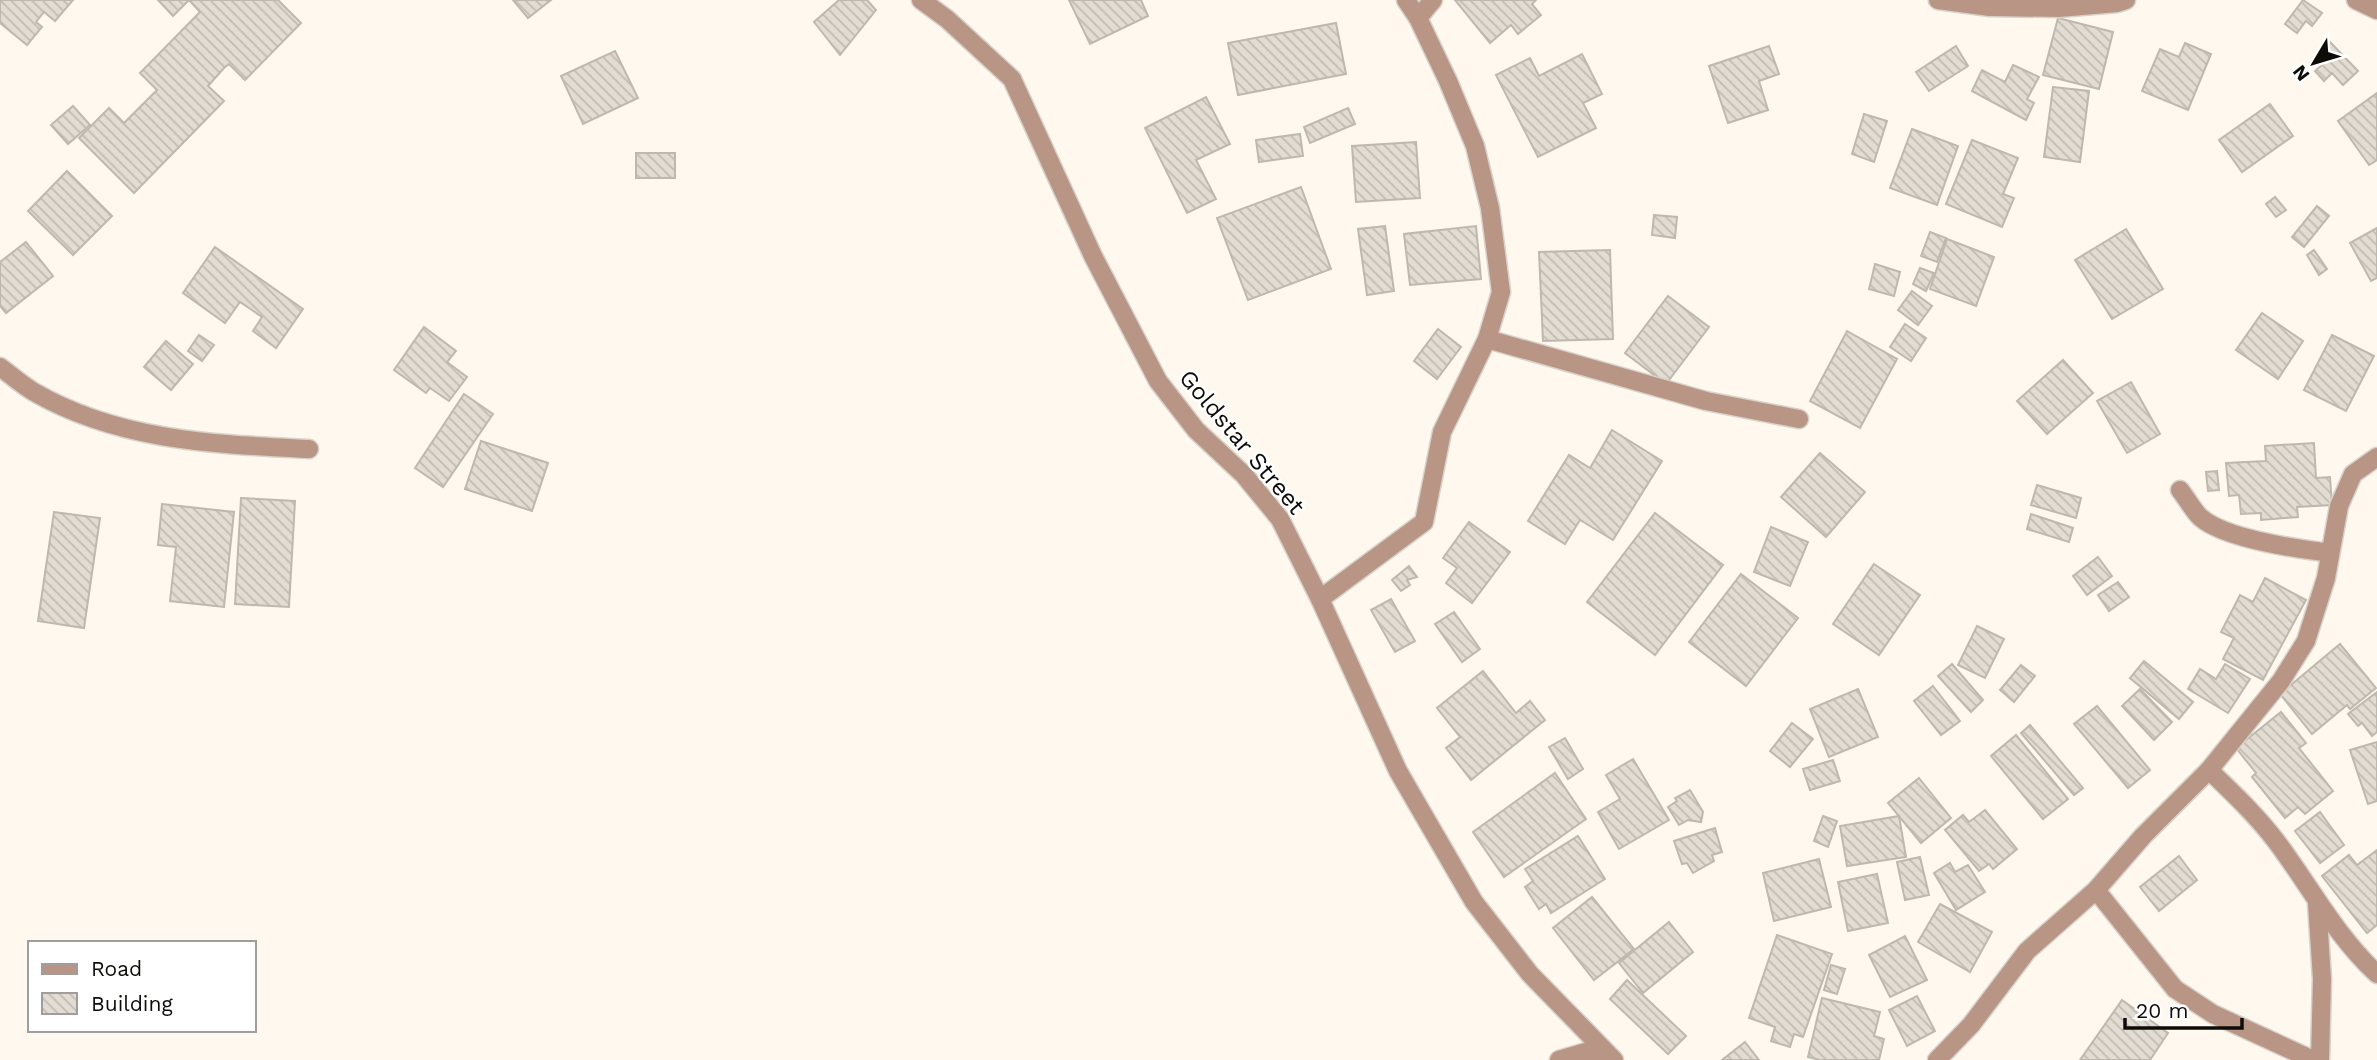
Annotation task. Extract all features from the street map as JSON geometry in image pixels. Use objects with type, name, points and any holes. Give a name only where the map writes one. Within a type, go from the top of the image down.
[{"type":"street","name":"Goldstar Street","points":[[921,0],[947,19],[1012,79],[1093,256],[1158,381],[1196,430],[1244,475],[1280,519],[1320,599],[1398,771],[1474,902],[1530,974],[1613,1059]]},
{"type":"street","points":[[1320,599],[1424,522],[1442,432],[1487,339],[1501,292],[1490,208],[1475,146],[1448,81],[1418,18],[1406,0]]},
{"type":"street","points":[[1418,18],[1433,0]]},
{"type":"street","points":[[1938,0],[1990,8],[2045,8],[2117,3],[2126,0]]},
{"type":"street","points":[[2356,0],[2377,10]]},
{"type":"street","points":[[1487,339],[1706,401],[1799,419]]},
{"type":"street","points":[[0,367],[33,392],[107,425],[163,438],[224,445],[309,449]]},
{"type":"street","points":[[1937,1060],[1971,1026],[2027,951],[2096,890],[2143,836],[2210,770],[2281,681],[2306,641],[2330,553],[2339,506],[2353,474],[2377,457]]},
{"type":"street","points":[[2180,490],[2201,518],[2233,534],[2283,547],[2330,553]]},
{"type":"street","points":[[2210,770],[2253,813],[2354,953],[2377,974]]},
{"type":"street","points":[[2096,890],[2175,989],[2214,1014],[2313,1060]]},
{"type":"street","points":[[2317,903],[2322,979],[2319,1060]]},
{"type":"street","points":[[1559,1060],[1586,1052],[1613,1059]]},
{"type":"building","points":[[0,0],[73,0],[55,21],[44,12],[36,22],[42,27],[27,45],[0,23]]},
{"type":"building","points":[[158,0],[189,0],[173,16]]},
{"type":"building","points":[[189,0],[278,0],[301,23],[245,80],[229,64],[224,68],[208,86],[224,101],[134,193],[79,138],[109,108],[124,123],[157,90],[140,73],[200,12]]},
{"type":"building","points":[[513,0],[551,0],[528,18]]},
{"type":"building","points":[[839,0],[867,0],[876,10],[840,55],[814,22]]},
{"type":"building","points":[[1069,0],[1141,0],[1148,16],[1090,44]]},
{"type":"building","points":[[1455,0],[1536,0],[1532,4],[1541,15],[1518,34],[1511,25],[1490,43]]},
{"type":"building","points":[[2303,0],[2322,13],[2312,26],[2306,21],[2297,33],[2285,24]]},
{"type":"building","points":[[2058,18],[2113,32],[2099,89],[2043,75]]},
{"type":"building","points":[[1336,23],[1346,74],[1238,95],[1228,43]]},
{"type":"building","points":[[2330,42],[2358,71],[2343,85],[2332,73],[2324,81],[2315,71],[2323,64],[2316,56]]},
{"type":"building","points":[[2185,43],[2211,54],[2188,110],[2142,91],[2160,49],[2179,57]]},
{"type":"building","points":[[1769,46],[1779,74],[1759,81],[1768,110],[1728,123],[1709,66]]},
{"type":"building","points":[[1956,46],[1968,66],[1929,91],[1916,72]]},
{"type":"building","points":[[615,51],[638,98],[583,124],[561,76]]},
{"type":"building","points":[[1582,54],[1602,94],[1583,103],[1596,128],[1538,157],[1496,75],[1530,58],[1539,76]]},
{"type":"building","points":[[2013,65],[2039,77],[2027,99],[2034,103],[2026,120],[1972,91],[1982,70],[2005,82]]},
{"type":"building","points":[[2053,87],[2089,91],[2080,162],[2044,157]]},
{"type":"building","points":[[2377,93],[2377,160],[2369,165],[2338,121]]},
{"type":"building","points":[[1206,97],[1230,144],[1196,160],[1216,199],[1187,213],[1145,128]]},
{"type":"building","points":[[2270,104],[2293,136],[2242,172],[2219,140]]},
{"type":"building","points":[[73,106],[90,125],[68,144],[51,125]]},
{"type":"building","points":[[1348,108],[1355,124],[1310,143],[1304,127]]},
{"type":"building","points":[[1864,114],[1887,121],[1874,162],[1852,154]]},
{"type":"building","points":[[1912,129],[1958,146],[1937,205],[1890,188]]},
{"type":"building","points":[[1300,134],[1303,156],[1259,162],[1256,140]]},
{"type":"building","points":[[1972,140],[2018,158],[2003,194],[2014,198],[2002,227],[1946,204]]},
{"type":"building","points":[[1416,142],[1420,198],[1356,202],[1352,146]]},
{"type":"building","points":[[636,153],[675,153],[675,178],[636,178]]},
{"type":"building","points":[[67,171],[112,216],[73,255],[28,211]]},
{"type":"building","points":[[1301,187],[1331,269],[1248,300],[1217,218]]},
{"type":"building","points":[[2275,197],[2286,210],[2276,217],[2266,204]]},
{"type":"building","points":[[2317,206],[2329,216],[2304,247],[2292,237]]},
{"type":"building","points":[[1654,215],[1677,217],[1675,238],[1652,235]]},
{"type":"building","points":[[1385,226],[1394,291],[1367,295],[1358,229]]},
{"type":"building","points":[[1476,226],[1481,279],[1410,285],[1404,234]]},
{"type":"building","points":[[2377,228],[2377,278],[2371,281],[2350,243]]},
{"type":"building","points":[[2126,229],[2163,289],[2112,319],[2075,260]]},
{"type":"building","points":[[1930,232],[1946,238],[1937,262],[1921,256]]},
{"type":"building","points":[[1947,239],[1994,257],[1976,306],[1930,289]]},
{"type":"building","points":[[26,242],[53,276],[6,313],[0,306],[0,262]]},
{"type":"building","points":[[215,247],[303,309],[276,348],[253,331],[262,317],[240,302],[225,323],[183,293]]},
{"type":"building","points":[[1610,250],[1613,339],[1543,341],[1539,252]]},
{"type":"building","points":[[2314,250],[2327,269],[2319,275],[2307,255]]},
{"type":"building","points":[[1875,264],[1900,272],[1894,296],[1869,289]]},
{"type":"building","points":[[1920,268],[1934,273],[1926,291],[1913,284]]},
{"type":"building","points":[[1912,291],[1932,306],[1918,325],[1898,310]]},
{"type":"building","points":[[1668,296],[1709,327],[1666,384],[1625,353]]},
{"type":"building","points":[[2262,313],[2303,341],[2278,379],[2236,350]]},
{"type":"building","points":[[1905,324],[1926,338],[1911,361],[1890,347]]},
{"type":"building","points":[[424,327],[456,351],[447,362],[467,377],[449,401],[430,388],[426,393],[394,370]]},
{"type":"building","points":[[1438,329],[1461,347],[1437,379],[1414,361]]},
{"type":"building","points":[[1847,331],[1897,359],[1860,428],[1810,401]]},
{"type":"building","points":[[199,335],[214,345],[202,361],[188,351]]},
{"type":"building","points":[[2332,335],[2374,356],[2346,411],[2304,390]]},
{"type":"building","points":[[166,341],[193,364],[171,390],[144,367]]},
{"type":"building","points":[[2063,360],[2093,393],[2047,434],[2017,401]]},
{"type":"building","points":[[2131,382],[2160,434],[2127,453],[2097,401]]},
{"type":"building","points":[[464,394],[493,414],[443,487],[415,468]]},
{"type":"building","points":[[1612,430],[1662,461],[1613,540],[1580,520],[1565,544],[1528,521],[1569,455],[1590,468]]},
{"type":"building","points":[[481,441],[548,463],[532,511],[465,489]]},
{"type":"building","points":[[2314,443],[2316,478],[2330,477],[2332,505],[2297,507],[2298,517],[2261,520],[2261,513],[2241,514],[2239,495],[2229,496],[2226,463],[2266,461],[2265,446]]},
{"type":"building","points":[[1820,453],[1865,492],[1826,537],[1781,497]]},
{"type":"building","points":[[2217,471],[2219,490],[2208,491],[2206,472]]},
{"type":"building","points":[[2037,485],[2081,498],[2076,518],[2031,505]]},
{"type":"building","points":[[241,498],[295,501],[289,607],[235,604]]},
{"type":"building","points":[[162,504],[234,512],[224,607],[170,601],[176,547],[158,545]]},
{"type":"building","points":[[54,512],[100,518],[84,628],[38,621]]},
{"type":"building","points":[[1655,513],[1723,565],[1655,655],[1587,602]]},
{"type":"building","points":[[2031,514],[2073,528],[2069,542],[2027,529]]},
{"type":"building","points":[[1469,522],[1510,552],[1472,603],[1446,583],[1457,568],[1443,558]]},
{"type":"building","points":[[1771,527],[1808,542],[1790,586],[1754,572]]},
{"type":"building","points":[[2098,557],[2112,576],[2087,595],[2073,576]]},
{"type":"building","points":[[1874,564],[1920,595],[1879,655],[1833,624]]},
{"type":"building","points":[[1409,566],[1417,577],[1407,580],[1410,585],[1401,591],[1392,580]]},
{"type":"building","points":[[1741,574],[1798,618],[1746,686],[1689,642]]},
{"type":"building","points":[[2265,578],[2306,600],[2263,680],[2223,659],[2234,638],[2221,632],[2240,595],[2253,602]]},
{"type":"building","points":[[2118,582],[2129,597],[2109,611],[2098,595]]},
{"type":"building","points":[[1391,599],[1415,641],[1395,652],[1371,610]]},
{"type":"building","points":[[1454,612],[1480,649],[1462,662],[1435,624]]},
{"type":"building","points":[[1977,626],[2004,639],[1985,678],[1958,665]]},
{"type":"building","points":[[2340,644],[2376,688],[2350,709],[2347,705],[2312,734],[2280,694]]},
{"type":"building","points":[[2144,661],[2193,702],[2179,719],[2130,678]]},
{"type":"building","points":[[1952,664],[1983,700],[1971,712],[1938,676]]},
{"type":"building","points":[[2225,664],[2250,679],[2228,713],[2188,689],[2200,669],[2216,679]]},
{"type":"building","points":[[2021,665],[2035,676],[2014,702],[2000,690]]},
{"type":"building","points":[[1483,671],[1516,713],[1530,701],[1545,720],[1471,780],[1446,748],[1460,737],[1437,708]]},
{"type":"building","points":[[1933,686],[1960,721],[1941,735],[1914,701]]},
{"type":"building","points":[[1858,689],[1878,737],[1829,757],[1810,709]]},
{"type":"building","points":[[2140,689],[2172,722],[2154,740],[2122,706]]},
{"type":"building","points":[[2377,692],[2377,732],[2372,736],[2362,723],[2358,726],[2348,714]]},
{"type":"building","points":[[2097,706],[2150,770],[2128,788],[2074,724]]},
{"type":"building","points":[[2281,712],[2306,743],[2299,748],[2333,791],[2305,814],[2298,807],[2285,818],[2252,777],[2256,773],[2236,748]]},
{"type":"building","points":[[1792,723],[1813,739],[1790,767],[1770,751]]},
{"type":"building","points":[[2030,725],[2083,788],[2074,795],[2021,733]]},
{"type":"building","points":[[2016,735],[2068,799],[2043,819],[1991,756]]},
{"type":"building","points":[[1565,738],[1583,769],[1568,779],[1549,747]]},
{"type":"building","points":[[2377,742],[2377,801],[2368,804],[2350,750]]},
{"type":"building","points":[[1633,759],[1669,820],[1619,849],[1598,812],[1620,799],[1606,775]]},
{"type":"building","points":[[1833,760],[1840,781],[1810,790],[1803,769]]},
{"type":"building","points":[[1555,773],[1586,819],[1504,877],[1473,832]]},
{"type":"building","points":[[1919,778],[1951,818],[1921,843],[1888,803]]},
{"type":"building","points":[[1690,790],[1703,812],[1701,822],[1688,820],[1679,825],[1668,807],[1677,801],[1675,798]]},
{"type":"building","points":[[1985,810],[2017,849],[1993,869],[1989,864],[1979,871],[1945,830],[1963,815],[1969,822]]},
{"type":"building","points":[[2320,812],[2344,845],[2320,863],[2295,831]]},
{"type":"building","points":[[1823,816],[1837,821],[1828,847],[1814,841]]},
{"type":"building","points":[[1899,816],[1906,857],[1847,866],[1840,826]]},
{"type":"building","points":[[1715,828],[1722,852],[1712,855],[1714,861],[1693,873],[1687,863],[1682,864],[1674,841]]},
{"type":"building","points":[[1578,836],[1605,879],[1551,913],[1546,904],[1539,909],[1525,887],[1533,881],[1525,869]]},
{"type":"building","points":[[2377,850],[2377,925],[2367,933],[2322,876],[2349,855],[2357,865]]},
{"type":"building","points":[[2179,856],[2197,880],[2159,911],[2140,887]]},
{"type":"building","points":[[1920,857],[1929,895],[1905,900],[1897,862]]},
{"type":"building","points":[[1819,859],[1831,907],[1774,921],[1763,873]]},
{"type":"building","points":[[1950,863],[1955,872],[1968,865],[1985,892],[1956,910],[1934,873]]},
{"type":"building","points":[[1877,874],[1888,923],[1848,931],[1838,882]]},
{"type":"building","points":[[1592,897],[1634,949],[1594,980],[1553,928]]},
{"type":"building","points":[[1940,904],[1992,932],[1970,972],[1918,942]]},
{"type":"building","points":[[1669,922],[1693,952],[1643,993],[1619,963]]},
{"type":"building","points":[[1777,935],[1832,954],[1803,1037],[1794,1034],[1790,1047],[1771,1041],[1775,1027],[1749,1018]]},
{"type":"building","points":[[1905,936],[1927,980],[1890,997],[1869,955]]},
{"type":"building","points":[[1831,965],[1845,969],[1837,994],[1824,990]]},
{"type":"building","points":[[1627,980],[1686,1036],[1668,1054],[1610,999]]},
{"type":"building","points":[[1917,996],[1935,1031],[1907,1046],[1889,1010]]},
{"type":"building","points":[[1822,998],[1880,1012],[1874,1036],[1884,1039],[1879,1060],[1820,1060],[1808,1057]]},
{"type":"building","points":[[2122,1000],[2168,1033],[2150,1060],[2080,1060]]},
{"type":"building","points":[[1745,1042],[1759,1060],[1722,1060]]}]
